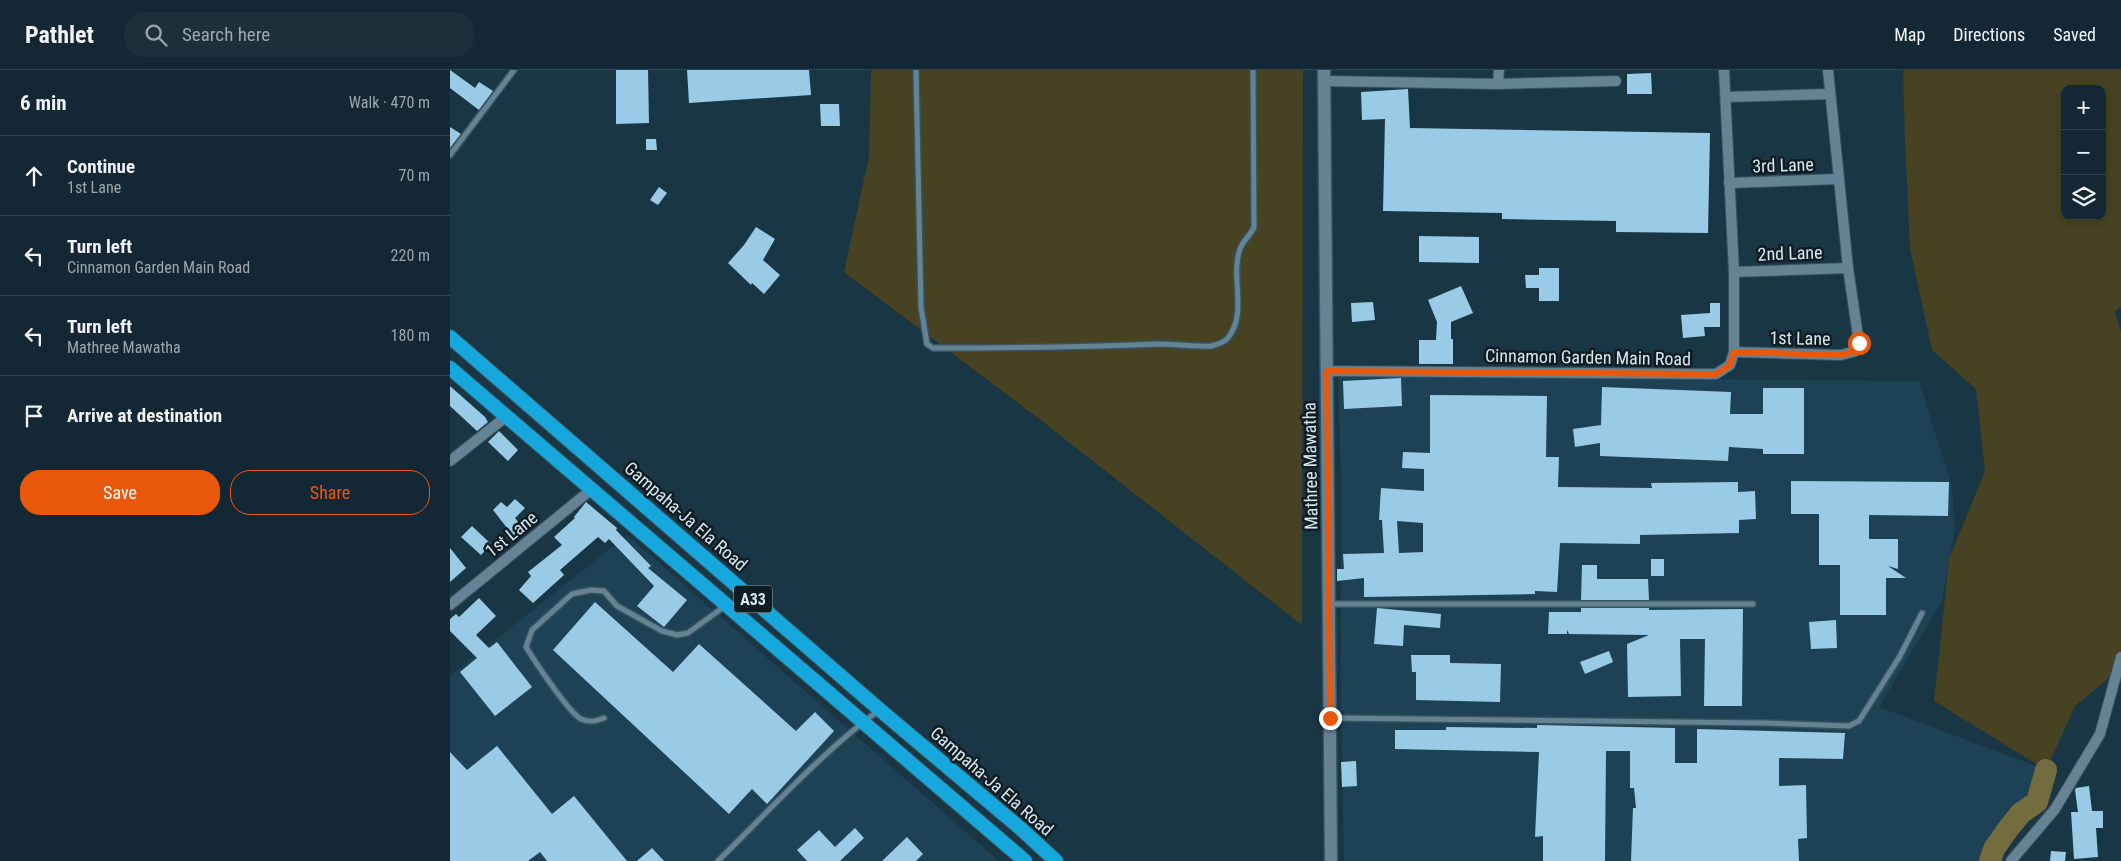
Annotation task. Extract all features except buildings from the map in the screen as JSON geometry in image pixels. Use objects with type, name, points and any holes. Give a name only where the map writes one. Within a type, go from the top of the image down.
[{"type":"highway","name":"Gampaha-Ja Ela Road","points":[[450,337],[1056,861]]},
{"type":"highway","name":"A33","points":[[450,368],[1025,861]]},
{"type":"street","points":[[1498,84],[1499,70]]},
{"type":"street","points":[[1724,70],[1734,272],[1734,352]]},
{"type":"street","points":[[1828,70],[1848,268]]},
{"type":"street","points":[[1324,76],[1498,84],[1616,81]]},
{"type":"street","name":"Mathree Mawatha","points":[[1324,76],[1331,861]]},
{"type":"street","points":[[1726,97],[1830,94]]},
{"type":"street","name":"3rd Lane","points":[[1729,183],[1838,179]]},
{"type":"street","name":"2nd Lane","points":[[1734,272],[1848,268]]},
{"type":"street","name":"1st Lane","points":[[1734,352],[1841,355],[1856,351],[1859,343],[1848,268]]},
{"type":"street","name":"Cinnamon Garden Main Road","points":[[1327,371],[1716,374],[1730,365],[1734,352]]},
{"type":"street","points":[[450,462],[507,416]]},
{"type":"street","name":"1st Lane","points":[[450,605],[592,489]]},
{"type":"street","points":[[2011,861],[2055,809],[2100,734],[2121,657]]},
{"type":"lane","points":[[450,155],[514,70]]},
{"type":"lane","points":[[916,70],[921,307],[927,344],[933,348],[1068,348],[1172,344],[1212,346],[1226,340],[1232,332],[1238,313],[1238,262],[1240,249],[1254,226],[1253,70]]},
{"type":"lane","points":[[604,718],[593,722],[580,719],[540,671],[526,647],[532,630],[572,594],[591,590],[604,591],[617,606],[648,625],[662,632],[677,635],[688,633],[727,604]]},
{"type":"lane","points":[[1329,604],[1754,604]]},
{"type":"lane","points":[[1330,718],[1763,723],[1850,726],[1859,721],[1900,656],[1922,613]]},
{"type":"lane","points":[[718,861],[864,722],[880,710]]},
{"type":"shaded area","points":[[871,70],[1303,70],[1302,625],[1038,418],[844,272],[869,156]]},
{"type":"shaded area","points":[[1903,70],[2121,70],[2121,306],[2115,312],[2121,332],[2121,656],[2117,671],[2075,706],[2046,770],[1934,701],[1949,559],[1985,471],[1976,389],[1932,350],[1910,248]]},
{"type":"shaded area","points":[[1338,376],[1919,381],[1952,486],[1955,527],[1942,601],[1879,707],[2046,770],[1987,846],[1982,861],[1344,861],[1341,714],[1341,482]]},
{"type":"shaded area","points":[[627,535],[999,861],[450,861],[450,676]]},
{"type":"waterway","points":[[1990,861],[1994,849],[2008,829],[2021,813],[2037,802],[2046,770]]},
{"type":"route","points":[[1330,718],[1327,371],[1716,374],[1730,365],[1734,352],[1841,355],[1856,351],[1859,343]]}]
